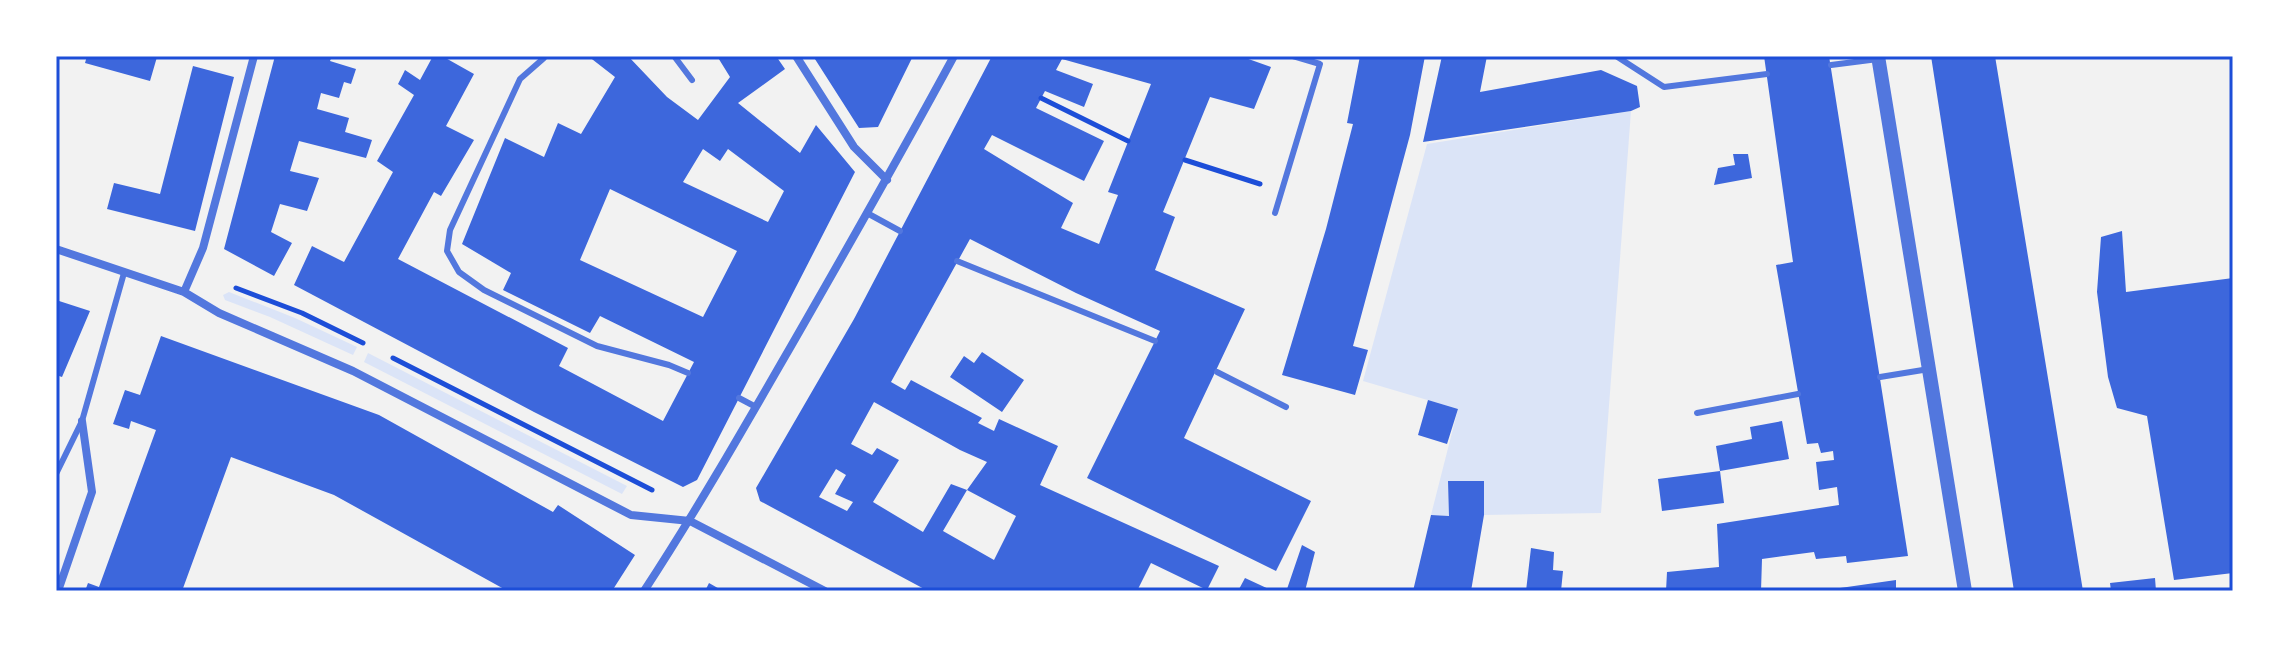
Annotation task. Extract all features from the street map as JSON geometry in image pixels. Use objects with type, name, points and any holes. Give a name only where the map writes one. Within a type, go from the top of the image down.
[{"type":"street","points":[[184,292],[203,248],[254,56]]},
{"type":"street","points":[[796,56],[854,147],[887,180]]},
{"type":"street","points":[[644,591],[690,521],[887,180],[954,56]]},
{"type":"street","points":[[1878,57],[1965,591]]},
{"type":"street","points":[[56,249],[184,292],[219,313],[353,371],[631,515],[690,521],[825,591]]},
{"type":"street","points":[[58,591],[92,492],[82,421]]},
{"type":"lane","points":[[674,56],[692,80]]},
{"type":"lane","points":[[1275,213],[1320,64],[1293,56]]},
{"type":"lane","points":[[1616,56],[1664,87],[1767,74]]},
{"type":"lane","points":[[1831,65],[1878,57]]},
{"type":"lane","points":[[544,58],[520,79],[450,230],[447,251],[459,272],[484,290],[597,346],[688,373]]},
{"type":"lane","points":[[867,213],[900,231]]},
{"type":"lane","points":[[957,261],[1155,341]]},
{"type":"lane","points":[[56,474],[82,421],[124,273]]},
{"type":"lane","points":[[1880,377],[1929,369]]},
{"type":"lane","points":[[1217,372],[1286,407]]},
{"type":"lane","points":[[1697,413],[1798,394]]},
{"type":"lane","points":[[739,398],[756,407]]},
{"type":"path","points":[[1041,98],[1128,141]]},
{"type":"path","points":[[1185,160],[1282,191]]},
{"type":"shaded area","points":[[1631,111],[1601,513],[1484,515],[1483,481],[1449,481],[1449,516],[1431,515],[1458,409],[1363,381],[1427,144]]},
{"type":"shaded area","points":[[229,292],[357,347],[353,355],[225,300],[223,295]]},
{"type":"shaded area","points":[[368,353],[627,486],[622,494],[364,362]]},
{"type":"building","points":[[87,56],[157,57],[150,81],[85,63]]},
{"type":"building","points":[[275,56],[332,56],[330,61],[356,69],[351,84],[344,82],[339,98],[321,93],[317,109],[349,118],[345,132],[372,140],[366,158],[299,141],[290,171],[319,178],[307,211],[280,204],[271,232],[292,243],[274,276],[224,249]]},
{"type":"building","points":[[433,56],[442,56],[474,74],[446,126],[474,140],[441,196],[434,192],[398,259],[568,348],[559,366],[663,421],[694,362],[600,316],[590,333],[503,290],[511,273],[462,244],[505,138],[544,157],[558,123],[581,134],[615,77],[588,56],[628,56],[667,97],[698,120],[730,77],[717,56],[776,56],[785,69],[738,103],[800,153],[816,125],[855,172],[697,480],[683,487],[294,285],[312,246],[344,262],[393,172],[377,161],[414,95],[398,84],[405,70],[420,80]],"holes":[[[703,149],[720,161],[728,149],[784,191],[768,222],[683,182]],[[610,189],[737,251],[703,317],[580,260]]]},
{"type":"building","points":[[813,56],[913,56],[878,127],[859,128]]},
{"type":"building","points":[[992,56],[1240,56],[1271,67],[1254,109],[1210,97],[1163,212],[1175,217],[1155,270],[1245,309],[1184,438],[1311,501],[1276,571],[1087,478],[1160,331],[1076,293],[970,239],[891,382],[905,390],[911,380],[982,418],[978,423],[994,431],[999,419],[1058,446],[1040,485],[1219,566],[1207,590],[1151,563],[1137,591],[928,591],[760,501],[756,488],[854,319]],"holes":[[[1062,59],[1151,84],[1108,192],[1118,195],[1099,244],[1061,228],[1073,203],[984,149],[992,135],[1084,181],[1104,141],[1036,108],[1045,91],[1084,107],[1093,84],[1056,70]],[[874,402],[987,462],[967,490],[951,484],[923,532],[873,502],[899,460],[877,448],[872,455],[851,444]],[[836,469],[846,475],[835,494],[853,502],[847,511],[819,497]],[[967,490],[1016,516],[994,560],[943,531]]]},
{"type":"building","points":[[1360,56],[1425,56],[1410,135],[1353,346],[1368,350],[1355,395],[1282,375],[1326,229],[1353,124],[1347,123]]},
{"type":"building","points":[[1442,56],[1487,56],[1480,92],[1601,70],[1637,86],[1640,107],[1631,111],[1423,142]]},
{"type":"building","points":[[1764,56],[1829,56],[1908,556],[1847,563],[1846,556],[1816,559],[1814,552],[1762,559],[1761,591],[1666,591],[1667,572],[1719,567],[1717,524],[1839,505],[1837,487],[1819,490],[1816,462],[1834,460],[1833,451],[1821,453],[1818,443],[1807,444],[1776,265],[1793,262]]},
{"type":"building","points":[[1931,56],[1995,56],[2083,591],[2014,591]]},
{"type":"building","points":[[193,66],[234,77],[195,231],[107,209],[114,183],[160,194]]},
{"type":"building","points":[[1733,154],[1748,154],[1752,178],[1714,185],[1718,168],[1735,165]]},
{"type":"building","points":[[2122,231],[2126,292],[2233,278],[2233,573],[2174,580],[2147,416],[2117,408],[2108,377],[2097,292],[2101,237]]},
{"type":"building","points":[[56,300],[90,311],[62,377],[56,375]]},
{"type":"building","points":[[161,336],[379,415],[553,512],[558,505],[635,555],[612,591],[503,591],[334,495],[231,457],[182,591],[85,591],[88,583],[99,587],[156,430],[131,421],[129,429],[113,424],[125,390],[140,395]]},
{"type":"building","points":[[982,352],[1024,380],[1002,412],[950,377],[964,356],[974,363]]},
{"type":"building","points":[[1428,400],[1458,409],[1447,444],[1418,435]]},
{"type":"building","points":[[1782,421],[1789,459],[1720,471],[1716,446],[1752,439],[1750,427]]},
{"type":"building","points":[[1720,471],[1724,503],[1662,511],[1658,479]]},
{"type":"building","points":[[1448,481],[1484,481],[1484,515],[1471,591],[1413,591],[1431,515],[1449,516]]},
{"type":"building","points":[[1302,545],[1315,552],[1305,591],[1291,591],[1287,589]]},
{"type":"building","points":[[1531,548],[1554,552],[1553,570],[1563,571],[1561,591],[1526,591]]},
{"type":"building","points":[[1245,578],[1273,591],[1238,591]]},
{"type":"building","points":[[2155,578],[2156,591],[2111,591],[2110,583]]},
{"type":"building","points":[[1896,580],[1896,591],[1833,591],[1833,589]]},
{"type":"building","points":[[709,583],[723,591],[705,591]]}]
